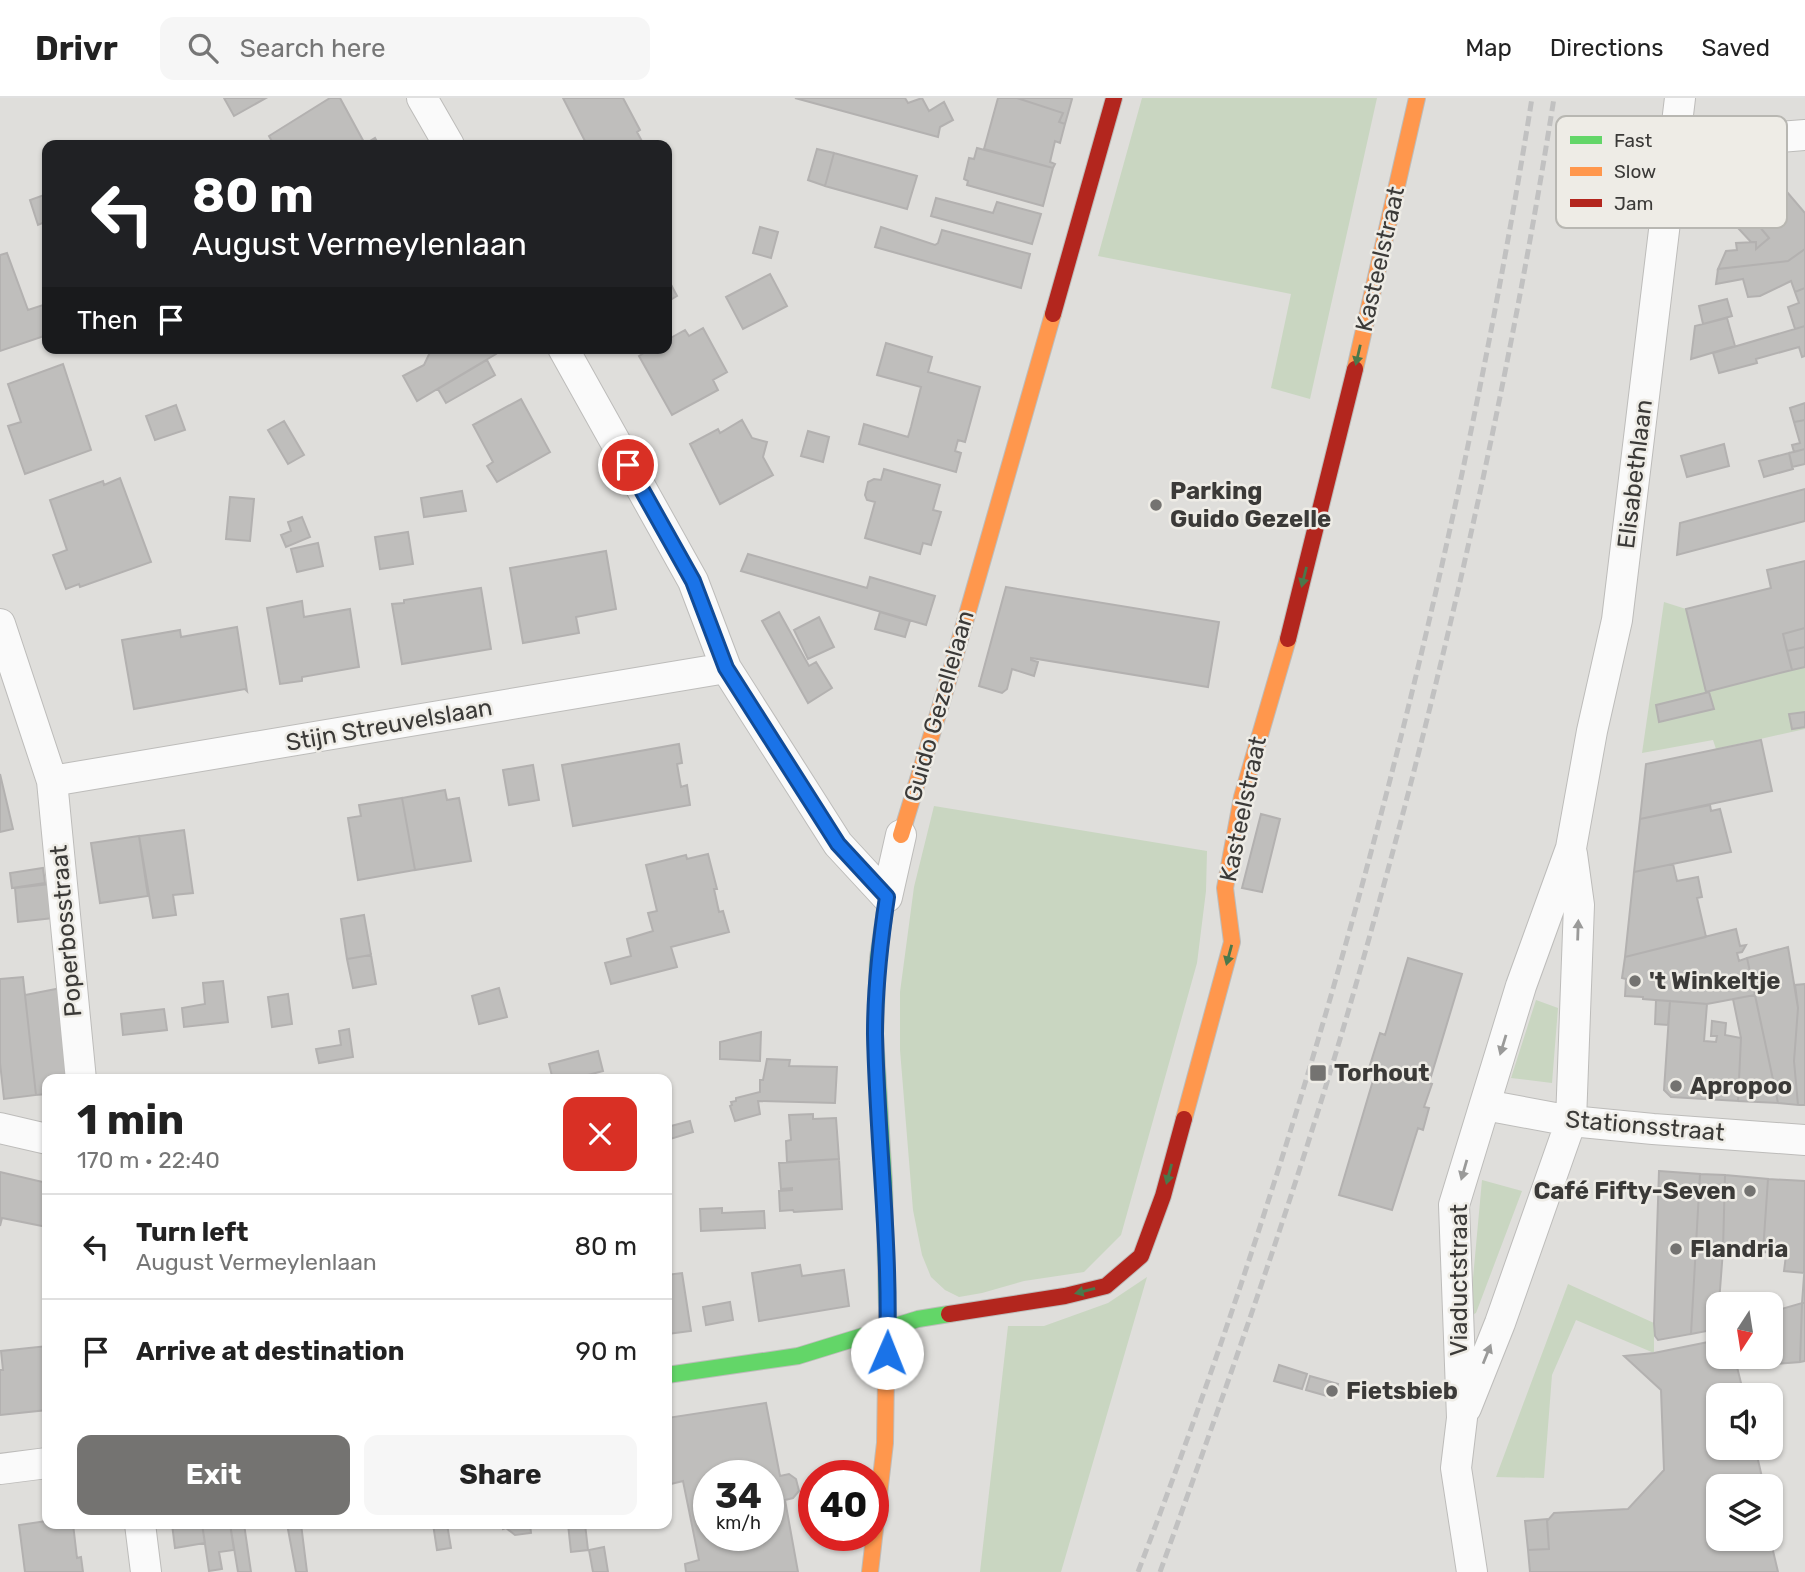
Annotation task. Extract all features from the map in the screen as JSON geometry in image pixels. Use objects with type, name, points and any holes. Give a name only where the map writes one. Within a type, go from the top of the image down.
[{"type":"street","points":[[422,98],[446,140]]},
{"type":"street","name":"Guido Gezellelaan","points":[[870,1572],[885,1443],[888,1330],[884,1183],[875,1034],[878,958],[887,897],[901,835],[946,688],[1114,98]]},
{"type":"street","name":"Kasteelstraat","points":[[888,1330],[919,1319],[1065,1296],[1106,1286],[1141,1256],[1163,1196],[1232,942],[1225,888],[1242,797],[1294,617],[1336,449],[1417,98]]},
{"type":"street","name":"Elisabethlaan","points":[[1678,116],[1680,98]]},
{"type":"street","points":[[1787,136],[1805,135]]},
{"type":"street","name":"Elisabethlaan","points":[[1485,1105],[1521,986],[1571,848],[1616,620],[1666,228]]},
{"type":"street","points":[[566,354],[693,581],[726,668],[838,844],[887,897]]},
{"type":"street","name":"Poperbosstraat","points":[[0,624],[52,781],[80,1074]]},
{"type":"street","name":"Stijn Streuvelslaan","points":[[52,781],[726,668]]},
{"type":"street","name":"Elisabethlaan","points":[[1571,848],[1579,905],[1571,1121]]},
{"type":"street","name":"Stationsstraat","points":[[1485,1105],[1571,1121],[1805,1140]]},
{"type":"street","name":"Viaductstraat","points":[[1472,1572],[1456,1468],[1461,1418],[1454,1205],[1485,1105]]},
{"type":"street","name":"Viaductstraat","points":[[1461,1418],[1500,1323],[1571,1121]]},
{"type":"street","points":[[0,1128],[42,1138]]},
{"type":"street","points":[[672,1374],[798,1356],[888,1330]]},
{"type":"street","points":[[0,1469],[42,1464]]},
{"type":"street","points":[[141,1529],[146,1572]]},
{"type":"green space","points":[[1142,98],[1377,98],[1310,399],[1271,388],[1291,294],[1098,256]]},
{"type":"green space","points":[[1664,602],[1686,609],[1706,691],[1805,667],[1805,729],[1716,749],[1713,740],[1642,753]]},
{"type":"green space","points":[[934,806],[1207,851],[1206,891],[1197,963],[1121,1235],[1084,1272],[1024,1281],[959,1297],[945,1290],[931,1277],[922,1255],[913,1210],[900,1050],[900,992],[914,887]]},
{"type":"green space","points":[[1536,1000],[1558,1008],[1552,1083],[1511,1078]]},
{"type":"green space","points":[[1482,1180],[1522,1191],[1476,1313],[1472,1315],[1470,1311]]},
{"type":"green space","points":[[1147,1277],[1061,1572],[980,1572],[1008,1326],[1044,1326],[1108,1303]]},
{"type":"green space","points":[[1568,1284],[1654,1323],[1654,1353],[1576,1320],[1552,1375],[1544,1478],[1496,1477]]},
{"type":"building","points":[[224,98],[266,98],[234,116]]},
{"type":"building","points":[[330,98],[340,98],[363,140],[271,140],[269,136]]},
{"type":"building","points":[[563,98],[623,98],[640,130],[637,132],[641,140],[584,140]]},
{"type":"building","points":[[795,98],[905,98],[908,103],[922,98],[929,111],[944,102],[953,120],[940,127],[938,137]]},
{"type":"building","points":[[998,98],[1017,98],[1063,113],[1059,122],[1065,124],[1060,143],[1055,141],[1050,162],[1055,164],[1053,168],[984,149]]},
{"type":"building","points":[[1017,98],[1072,99],[1065,124],[1059,122],[1063,113]]},
{"type":"building","points":[[977,148],[1053,168],[1043,206],[967,185],[968,181],[964,179],[969,158],[974,159]]},
{"type":"building","points":[[817,149],[834,153],[825,186],[808,180]]},
{"type":"building","points":[[834,153],[917,176],[907,209],[825,186]]},
{"type":"building","points":[[1787,192],[1805,213],[1805,249],[1788,261],[1718,269],[1726,251],[1737,250],[1736,243],[1756,242],[1756,249],[1769,238],[1761,228],[1787,228]]},
{"type":"building","points":[[42,196],[42,223],[38,225],[30,200]]},
{"type":"building","points":[[936,198],[993,213],[997,202],[1041,214],[1032,244],[931,216]]},
{"type":"building","points":[[760,227],[778,232],[771,258],[753,253]]},
{"type":"building","points":[[881,227],[935,245],[942,230],[1030,254],[1021,288],[875,247]]},
{"type":"building","points":[[1738,228],[1761,228],[1769,238],[1756,249],[1756,242],[1751,242]]},
{"type":"building","points":[[1805,249],[1805,288],[1795,292],[1791,281],[1760,296],[1748,297],[1743,279],[1716,284],[1718,269],[1788,261]]},
{"type":"building","points":[[7,253],[28,310],[42,305],[42,337],[0,351],[0,255]]},
{"type":"building","points":[[770,274],[787,306],[743,329],[726,297]]},
{"type":"building","points":[[672,286],[677,296],[672,299]]},
{"type":"building","points":[[1805,288],[1805,326],[1795,329],[1788,307],[1799,303],[1795,292]]},
{"type":"building","points":[[1727,299],[1732,316],[1703,324],[1699,306]]},
{"type":"building","points":[[1727,318],[1735,346],[1691,359],[1695,326]]},
{"type":"building","points":[[1805,326],[1805,356],[1802,357],[1799,347],[1756,359],[1757,363],[1719,373],[1713,353]]},
{"type":"building","points":[[703,328],[727,372],[713,380],[718,390],[672,415],[639,356],[672,354],[672,337],[685,330],[689,336]]},
{"type":"building","points":[[886,343],[932,357],[928,372],[980,387],[965,442],[958,440],[955,451],[961,453],[956,472],[859,444],[864,424],[908,437],[911,427],[921,387],[877,375]]},
{"type":"building","points":[[429,354],[496,354],[417,401],[403,376],[424,365]]},
{"type":"building","points":[[487,360],[495,375],[446,403],[438,389]]},
{"type":"building","points":[[63,364],[91,450],[25,474],[8,426],[21,422],[8,384]]},
{"type":"building","points":[[521,399],[550,452],[497,482],[487,466],[493,462],[473,425]]},
{"type":"building","points":[[1805,403],[1805,420],[1794,422],[1790,408]]},
{"type":"building","points":[[176,405],[185,430],[155,440],[146,416]]},
{"type":"building","points":[[742,420],[752,438],[767,442],[763,457],[773,475],[720,504],[690,444],[718,429],[720,433]]},
{"type":"building","points":[[1805,420],[1805,449],[1794,452],[1792,445],[1800,443],[1794,422]]},
{"type":"building","points":[[284,421],[304,455],[288,464],[268,430]]},
{"type":"building","points":[[808,431],[829,437],[823,462],[801,456]]},
{"type":"building","points":[[1724,444],[1729,466],[1687,477],[1681,456]]},
{"type":"building","points":[[1805,449],[1805,464],[1792,467],[1789,453]]},
{"type":"building","points":[[1789,453],[1793,469],[1764,477],[1759,461]]},
{"type":"building","points":[[884,469],[940,485],[933,510],[941,512],[931,545],[923,543],[920,554],[865,538],[875,502],[867,500],[865,495],[868,482],[881,480]]},
{"type":"building","points":[[120,478],[151,562],[80,587],[79,584],[66,589],[53,555],[67,550],[50,500],[103,481],[104,485]]},
{"type":"building","points":[[1805,489],[1805,521],[1677,555],[1680,523]]},
{"type":"building","points":[[462,491],[466,511],[424,517],[421,498]]},
{"type":"building","points":[[230,497],[254,499],[250,541],[226,539]]},
{"type":"building","points":[[302,517],[310,537],[286,547],[281,535],[291,531],[288,522]]},
{"type":"building","points":[[408,532],[413,564],[380,569],[375,537]]},
{"type":"building","points":[[318,543],[323,566],[297,572],[291,549]]},
{"type":"building","points":[[606,551],[616,609],[576,617],[579,633],[523,643],[510,568]]},
{"type":"building","points":[[748,554],[867,588],[870,577],[935,596],[926,625],[741,571]]},
{"type":"building","points":[[1805,561],[1805,628],[1783,634],[1792,670],[1706,692],[1686,609],[1771,588],[1767,570]]},
{"type":"building","points":[[1006,587],[1219,622],[1208,687],[1031,658],[1038,662],[1034,676],[1012,669],[1007,689],[1002,693],[979,686]]},
{"type":"building","points":[[481,588],[491,649],[402,664],[392,604]]},
{"type":"building","points":[[302,601],[304,617],[350,609],[359,667],[302,677],[302,681],[280,684],[267,608]]},
{"type":"building","points":[[779,612],[809,666],[816,662],[832,688],[808,703],[762,621]]},
{"type":"building","points":[[880,612],[910,621],[905,637],[875,629]]},
{"type":"building","points":[[819,617],[834,647],[808,659],[794,630]]},
{"type":"building","points":[[237,627],[247,691],[245,689],[134,709],[122,640],[180,630],[181,637]]},
{"type":"building","points":[[1805,628],[1805,647],[1787,651],[1783,634]]},
{"type":"building","points":[[1805,647],[1805,667],[1792,670],[1787,651]]},
{"type":"building","points":[[1709,692],[1714,709],[1659,722],[1656,705]]},
{"type":"building","points":[[1805,712],[1805,727],[1792,729],[1789,714]]},
{"type":"building","points":[[1761,740],[1772,791],[1640,819],[1646,764]]},
{"type":"building","points":[[679,744],[682,763],[677,764],[681,787],[687,785],[690,805],[573,826],[562,765]]},
{"type":"building","points":[[533,765],[539,800],[509,805],[503,770]]},
{"type":"building","points":[[0,774],[13,829],[0,832]]},
{"type":"building","points":[[445,790],[447,800],[459,798],[471,861],[415,870],[402,798]]},
{"type":"building","points":[[402,798],[415,870],[358,880],[348,818],[361,816],[359,805]]},
{"type":"building","points":[[1710,805],[1711,811],[1720,809],[1731,852],[1634,872],[1640,819]]},
{"type":"building","points":[[1261,814],[1280,819],[1262,892],[1242,888]]},
{"type":"building","points":[[184,830],[193,893],[173,895],[176,915],[153,918],[139,836]]},
{"type":"building","points":[[139,836],[148,896],[100,903],[91,843]]},
{"type":"building","points":[[708,854],[717,889],[714,889],[719,912],[723,911],[729,932],[671,947],[677,967],[611,984],[605,963],[631,956],[627,939],[653,931],[648,913],[657,911],[646,865],[686,855],[687,859]]},
{"type":"building","points":[[1673,864],[1677,881],[1698,877],[1702,897],[1697,898],[1706,937],[1625,957],[1634,872]]},
{"type":"building","points":[[43,868],[45,883],[12,888],[10,873]]},
{"type":"building","points":[[50,884],[53,918],[18,922],[15,888]]},
{"type":"building","points":[[364,915],[371,955],[347,959],[341,919]]},
{"type":"building","points":[[1736,929],[1740,946],[1746,945],[1742,952],[1737,953],[1739,961],[1747,958],[1755,995],[1707,1004],[1625,996],[1626,979],[1622,978],[1625,957]]},
{"type":"building","points":[[1788,947],[1798,1008],[1794,1061],[1798,1105],[1778,1103],[1747,958]]},
{"type":"building","points":[[371,955],[376,984],[353,988],[347,959]]},
{"type":"building","points":[[1408,958],[1462,974],[1429,1083],[1432,1084],[1424,1107],[1429,1108],[1423,1130],[1418,1128],[1392,1210],[1339,1195],[1377,1067],[1370,1065],[1380,1033],[1385,1035]]},
{"type":"building","points":[[23,977],[36,1095],[4,1099],[0,1063],[0,979]]},
{"type":"building","points":[[223,981],[228,1022],[184,1027],[182,1008],[205,1004],[203,983]]},
{"type":"building","points":[[1805,984],[1805,1105],[1798,1105],[1794,1061],[1798,1008],[1795,985]]},
{"type":"building","points":[[61,988],[67,1074],[42,1074],[42,1094],[36,1095],[25,995]]},
{"type":"building","points":[[499,988],[507,1017],[479,1024],[472,996]]},
{"type":"building","points":[[288,994],[292,1024],[272,1027],[268,997]]},
{"type":"building","points":[[1755,995],[1778,1103],[1738,1101],[1741,1038],[1733,999]]},
{"type":"building","points":[[1656,1000],[1670,1001],[1668,1025],[1655,1024]]},
{"type":"building","points":[[1670,1001],[1707,1004],[1704,1041],[1716,1042],[1717,1036],[1711,1036],[1712,1021],[1726,1023],[1725,1035],[1741,1038],[1738,1101],[1671,1097],[1664,1090]]},
{"type":"building","points":[[164,1009],[167,1030],[123,1035],[121,1014]]},
{"type":"building","points":[[349,1029],[353,1057],[319,1063],[316,1049],[341,1045],[339,1031]]},
{"type":"building","points":[[761,1032],[760,1061],[720,1059],[720,1042]]},
{"type":"building","points":[[598,1051],[603,1071],[592,1074],[552,1074],[549,1064]]},
{"type":"building","points":[[767,1059],[790,1060],[789,1066],[837,1067],[835,1103],[758,1101],[760,1114],[735,1121],[731,1102],[736,1101],[736,1098],[760,1092],[760,1080],[763,1080]]},
{"type":"building","points":[[813,1114],[813,1119],[836,1118],[839,1159],[787,1162],[786,1141],[791,1140],[789,1115]]},
{"type":"building","points":[[690,1121],[693,1132],[672,1138],[672,1126]]},
{"type":"building","points":[[839,1159],[842,1209],[780,1211],[779,1191],[792,1188],[781,1189],[779,1163]]},
{"type":"building","name":"Flandria","points":[[1659,1171],[1700,1174],[1691,1334],[1658,1340],[1654,1323]]},
{"type":"building","points":[[0,1172],[42,1182],[42,1226],[2,1218],[0,1226]]},
{"type":"building","points":[[1700,1174],[1725,1175],[1720,1292],[1706,1292],[1706,1331],[1691,1334]]},
{"type":"building","points":[[1725,1175],[1768,1179],[1763,1252],[1723,1250]]},
{"type":"building","points":[[1768,1179],[1805,1181],[1804,1273],[1784,1271],[1786,1255],[1763,1252]]},
{"type":"building","points":[[722,1208],[722,1213],[764,1211],[765,1228],[701,1231],[700,1209]]},
{"type":"building","points":[[1805,1263],[1805,1303],[1802,1303]]},
{"type":"building","points":[[800,1265],[802,1276],[844,1270],[849,1306],[759,1321],[752,1273]]},
{"type":"building","points":[[682,1273],[691,1331],[672,1333],[672,1274]]},
{"type":"building","points":[[730,1302],[733,1320],[706,1325],[703,1307]]},
{"type":"building","points":[[1802,1303],[1800,1362],[1783,1363],[1783,1309]]},
{"type":"building","points":[[1802,1303],[1805,1303],[1805,1361],[1800,1362]]},
{"type":"building","points":[[1706,1342],[1706,1369],[1738,1369],[1741,1383],[1706,1383],[1706,1460],[1758,1460],[1761,1474],[1706,1474],[1706,1551],[1773,1551],[1778,1572],[1530,1572],[1528,1550],[1549,1549],[1547,1521],[1554,1513],[1628,1509],[1664,1470],[1661,1390],[1624,1356]]},
{"type":"building","points":[[42,1347],[42,1411],[0,1415],[0,1370],[3,1370],[1,1351]]},
{"type":"building","points":[[1279,1365],[1307,1374],[1302,1389],[1274,1381]]},
{"type":"building","points":[[1310,1376],[1338,1384],[1334,1398],[1306,1390]]},
{"type":"building","points":[[766,1403],[777,1460],[693,1460],[693,1530],[683,1481],[672,1484],[672,1417]]},
{"type":"building","points":[[789,1474],[796,1479],[798,1492],[793,1498],[785,1500],[798,1572],[686,1572],[685,1564],[699,1560],[697,1551],[784,1551],[784,1475]]},
{"type":"building","points":[[1547,1519],[1549,1549],[1528,1550],[1525,1521]]},
{"type":"building","points":[[42,1522],[42,1529],[74,1529],[77,1558],[81,1557],[83,1572],[25,1572],[19,1525]]},
{"type":"building","points":[[173,1529],[203,1529],[205,1543],[175,1548]]},
{"type":"building","points":[[203,1529],[231,1529],[234,1550],[219,1552],[222,1569],[209,1571]]},
{"type":"building","points":[[231,1529],[245,1529],[251,1572],[238,1572]]},
{"type":"building","points":[[288,1529],[302,1529],[307,1572],[296,1572]]},
{"type":"building","points":[[434,1529],[448,1529],[451,1548],[437,1550]]},
{"type":"building","points":[[507,1529],[531,1529],[531,1533],[515,1535]]},
{"type":"building","points":[[569,1529],[586,1529],[588,1550],[571,1552]]},
{"type":"building","points":[[604,1547],[608,1572],[593,1572],[589,1550]]},
{"type":"railway","points":[[1138,1572],[1204,1393],[1265,1212],[1373,845],[1420,660],[1462,473],[1500,286],[1532,98]]},
{"type":"railway","points":[[1160,1572],[1303,1159],[1346,1019],[1409,791],[1438,677],[1490,446],[1535,214],[1554,98]]},
{"type":"traffic: fast","points":[[887,897],[878,958],[875,1034],[884,1183],[887,1308]]},
{"type":"traffic: fast","points":[[672,1374],[798,1356],[918,1319],[949,1314]]},
{"type":"traffic: slow","points":[[1355,369],[1417,98]]},
{"type":"traffic: slow","points":[[901,835],[1053,314]]},
{"type":"traffic: slow","points":[[1184,1119],[1232,942],[1225,888],[1242,797],[1288,639]]},
{"type":"traffic: slow","points":[[870,1572],[885,1443],[887,1308]]},
{"type":"traffic: jam","points":[[1053,314],[1114,98]]},
{"type":"traffic: jam","points":[[1288,639],[1355,369]]},
{"type":"traffic: jam","points":[[949,1314],[1065,1296],[1106,1286],[1141,1256],[1163,1196],[1184,1119]]},
{"type":"place","name":"Parking Guido Gezelle","points":[[1156,505]]},
{"type":"place","name":"'t Winkeltje","points":[[1635,981]]},
{"type":"place","name":"Torhout","points":[[1318,1073]]},
{"type":"place","name":"Apropoo","points":[[1676,1086]]},
{"type":"place","name":"Café Fifty-Seven","points":[[1750,1191]]},
{"type":"place","name":"Flandria","points":[[1676,1249]]},
{"type":"place","name":"Fietsbieb","points":[[1332,1391]]},
{"type":"route","points":[[628,465],[693,581],[726,668],[838,844],[887,897],[878,958],[875,1034],[884,1183],[887,1353]]}]
